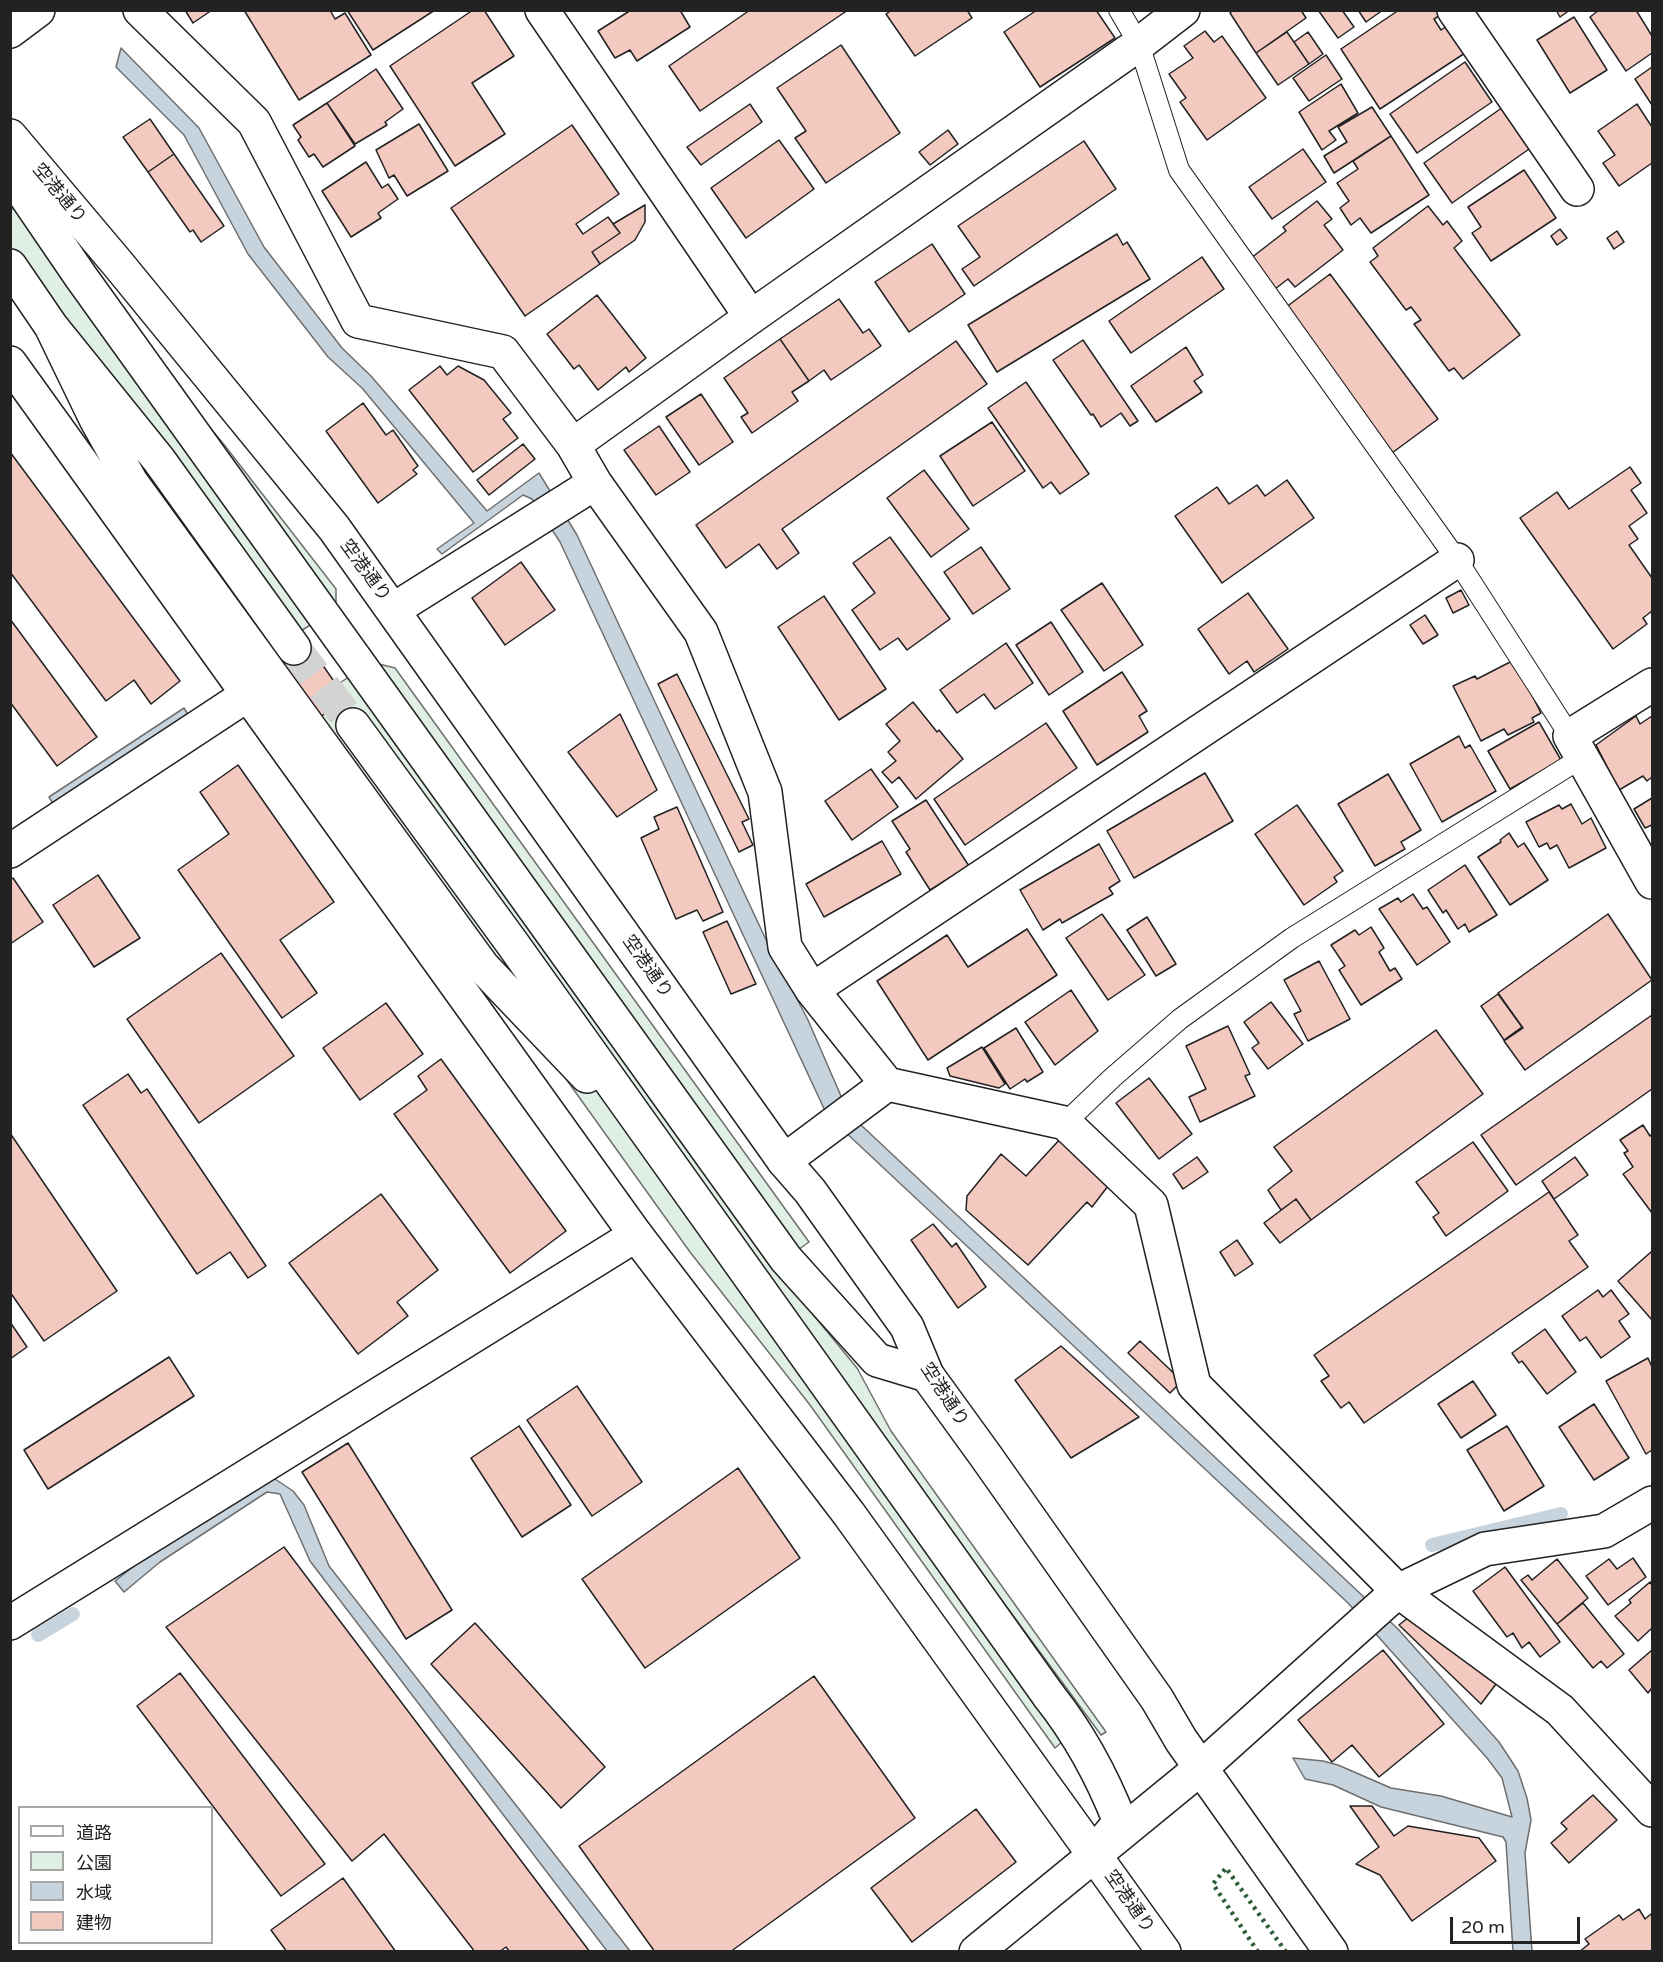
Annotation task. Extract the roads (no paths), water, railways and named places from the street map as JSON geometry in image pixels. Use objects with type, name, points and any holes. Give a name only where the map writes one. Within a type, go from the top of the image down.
[{"type":"main road","points":[[10,31],[38,10]]},
{"type":"main road","points":[[140,10],[254,122],[358,321],[503,352],[573,445],[582,491],[701,632],[765,792],[785,947],[812,990],[887,1084],[1065,1123],[1151,1205],[1194,1385],[1380,1607],[1560,1710],[1653,1810]]},
{"type":"main road","points":[[542,10],[751,317]]},
{"type":"main road","points":[[573,445],[1139,44],[1183,10]]},
{"type":"main road","points":[[1454,10],[1577,189]]},
{"type":"main road","name":"空港通り","points":[[10,136],[334,528],[784,1161],[810,1191],[907,1327],[927,1375],[1157,1700],[1181,1740],[1331,1952]]},
{"type":"main road","points":[[10,173],[81,276],[786,1260],[877,1360],[927,1375]]},
{"type":"main road","points":[[10,266],[51,326],[159,460],[294,648]]},
{"type":"main road","points":[[51,326],[96,419],[131,482],[483,967],[665,1158]]},
{"type":"main road","name":"空港通り","points":[[10,363],[636,1235],[849,1515],[1164,1952]]},
{"type":"main road","points":[[393,610],[582,491]]},
{"type":"main road","points":[[812,990],[1457,560]]},
{"type":"main road","points":[[1653,685],[1576,747],[1653,882]]},
{"type":"main road","points":[[10,851],[247,695]]},
{"type":"main road","points":[[353,725],[665,1158]]},
{"type":"main road","points":[[784,1161],[887,1084]]},
{"type":"main road","name":"空港通り","points":[[665,1158],[1068,1720],[1104,1780],[1120,1822],[1094,1853]]},
{"type":"main road","points":[[10,1623],[636,1235]]},
{"type":"main road","points":[[976,1952],[1094,1853],[1202,1767],[1380,1607],[1485,1549],[1604,1531],[1653,1503]]},
{"type":"lane","points":[[1065,1123],[1112,1078],[1180,1019],[1292,938],[1576,747],[1457,560],[1179,170],[1139,44],[1119,10]]},
{"type":"water","points":[[121,48],[199,128],[264,247],[342,348],[371,376],[487,511],[539,473],[577,535],[768,944],[808,1020],[844,1103],[861,1125],[1398,1629],[1499,1742],[1518,1771],[1531,1820],[1525,1853],[1532,1951],[1513,1951],[1506,1842],[1503,1837],[1381,1807],[1333,1785],[1305,1779],[1293,1758],[1338,1765],[1391,1788],[1441,1796],[1512,1817],[1502,1778],[1487,1758],[1348,1603],[827,1115],[560,542],[532,499],[523,495],[442,554],[437,549],[474,523],[362,388],[328,357],[248,254],[184,135],[116,67]]},
{"type":"water","points":[[184,708],[190,718],[54,805],[49,797]]},
{"type":"water","points":[[269,1475],[293,1491],[304,1505],[329,1566],[630,1951],[607,1951],[310,1561],[280,1494],[267,1492],[160,1562],[124,1592],[115,1581],[153,1551]]},
{"type":"waterway","points":[[1432,1545],[1561,1514]]},
{"type":"waterway","points":[[38,1635],[73,1614]]},
{"type":"tunnel","points":[[294,648],[353,725]]}]
